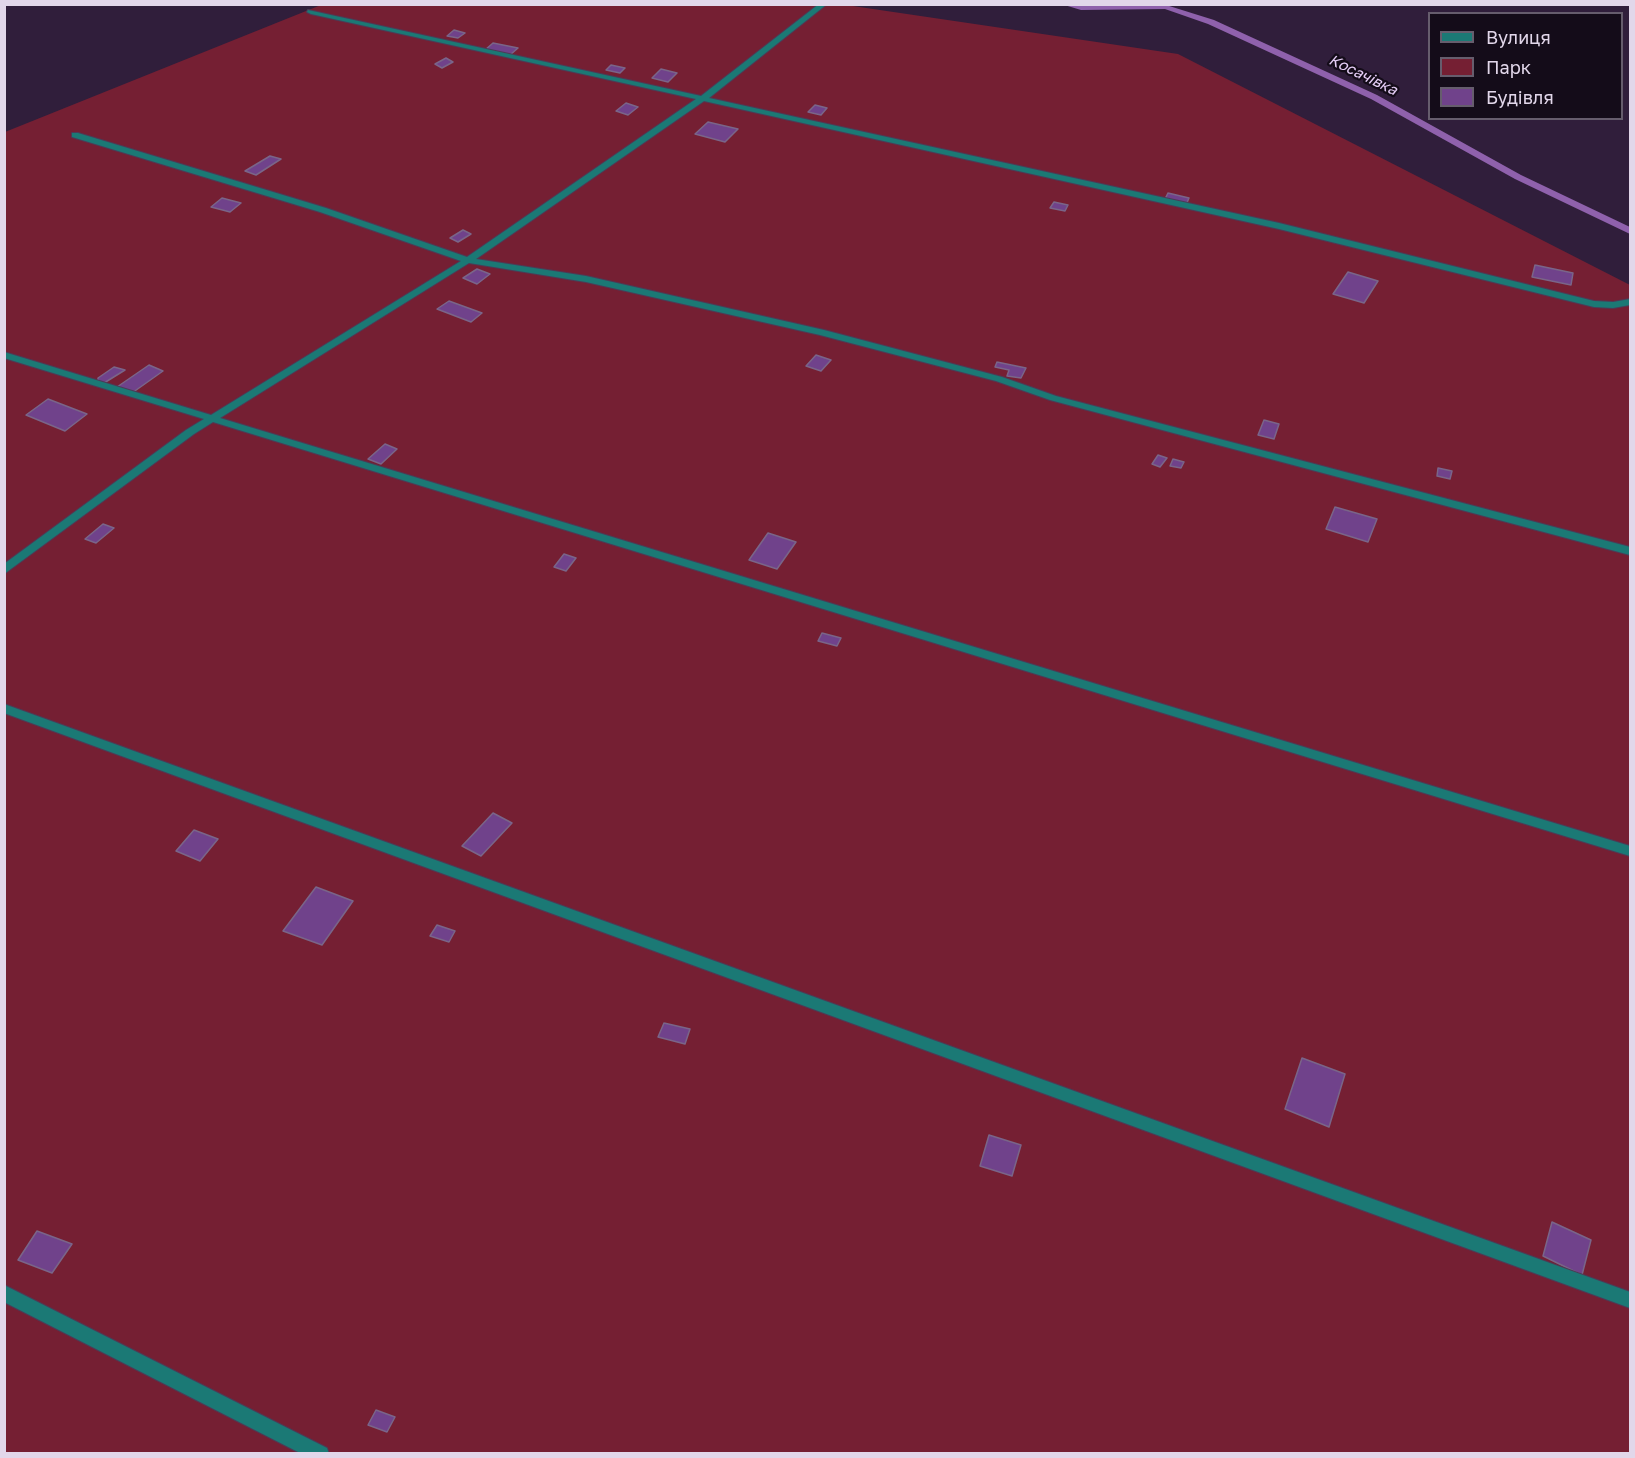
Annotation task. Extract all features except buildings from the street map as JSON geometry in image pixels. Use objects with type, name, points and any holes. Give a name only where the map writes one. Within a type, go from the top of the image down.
[{"type":"street","points":[[4,570],[190,432],[468,260],[702,99],[824,4]]},
{"type":"street","points":[[311,12],[1267,224],[1594,304],[1613,305],[1630,302]]},
{"type":"street","points":[[75,135],[323,210],[468,260],[586,279],[821,332],[999,379],[1053,398],[1630,551]]},
{"type":"street","points":[[4,355],[1630,851]]},
{"type":"street","points":[[4,708],[1630,1300]]},
{"type":"street","points":[[4,1293],[321,1454]]},
{"type":"green space","points":[[321,5],[846,5],[1178,54],[1630,285],[1630,1453],[5,1454],[5,132]]},
{"type":"waterway","name":"Косачівка","points":[[1065,4],[1081,8],[1166,7],[1211,22],[1374,97],[1518,177],[1630,231]]}]
